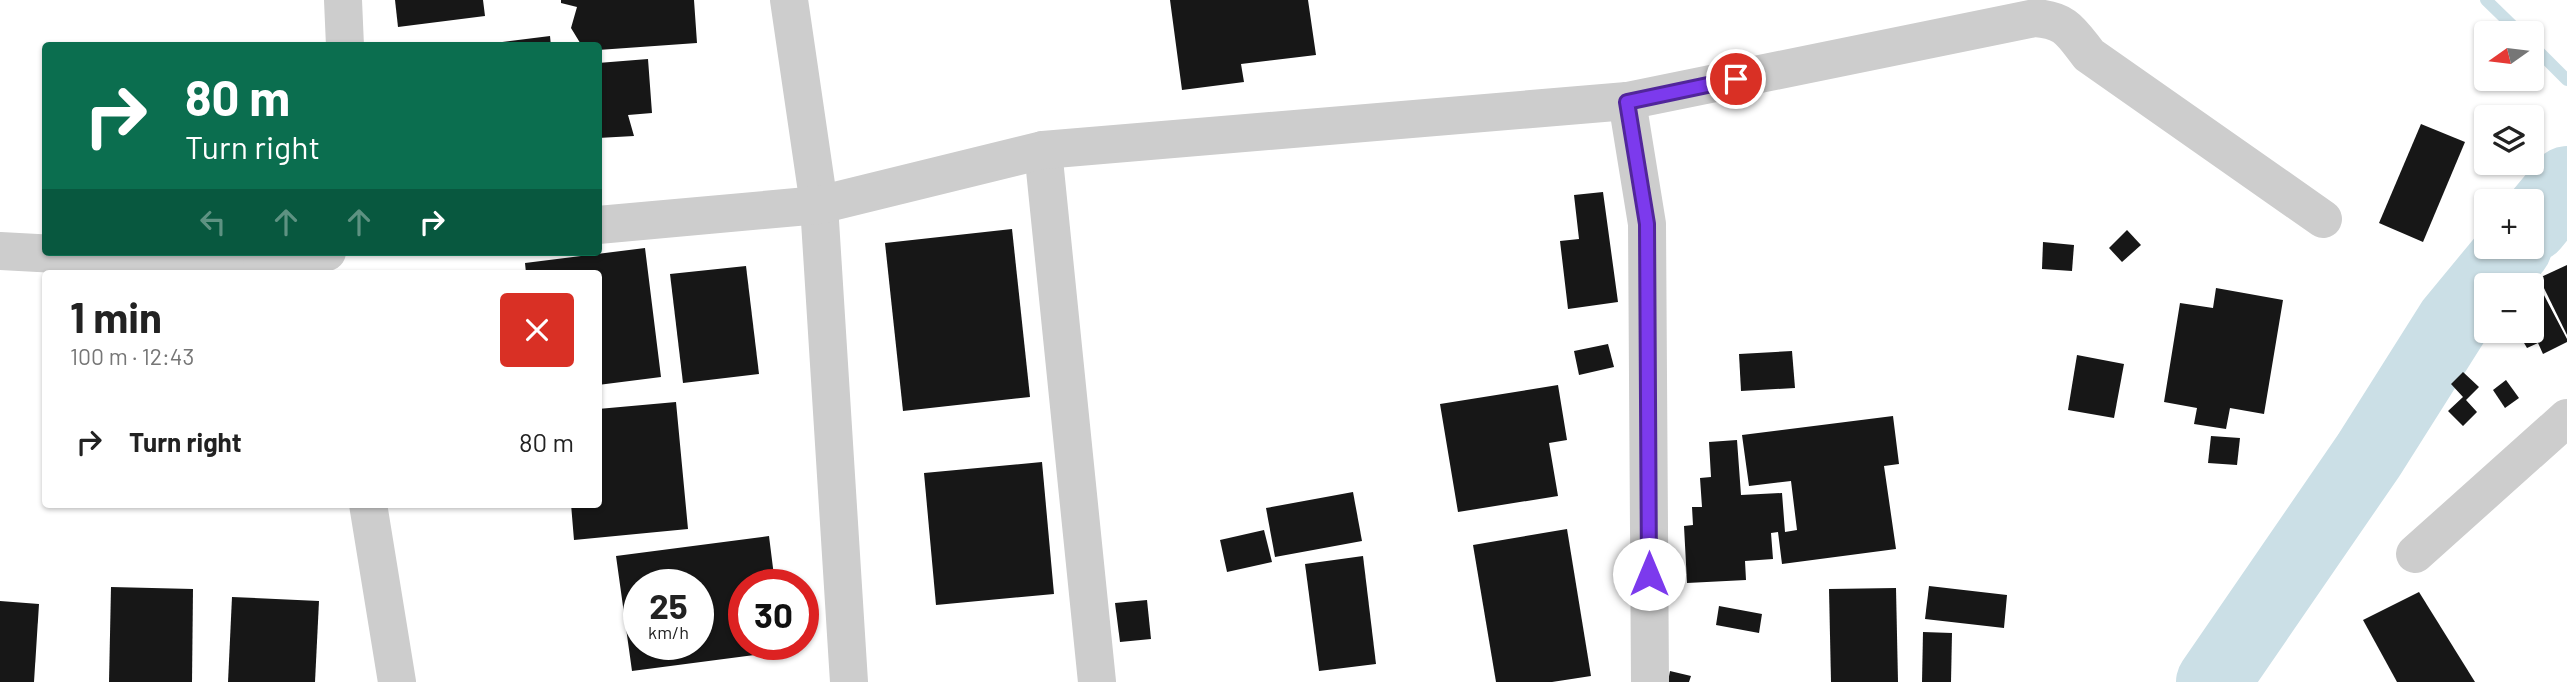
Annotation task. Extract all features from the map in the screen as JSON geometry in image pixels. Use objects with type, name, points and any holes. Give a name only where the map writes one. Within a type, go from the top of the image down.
[{"type":"street","points":[[343,0],[345,42]]},
{"type":"street","points":[[789,0],[819,205],[849,682]]},
{"type":"street","points":[[602,225],[819,205],[1043,150],[1627,102],[2035,18],[2054,19],[2072,33],[2089,55],[2323,219]]},
{"type":"street","points":[[1627,102],[1647,224],[1650,682]]},
{"type":"street","points":[[1043,150],[1097,682]]},
{"type":"street","points":[[0,251],[42,254]]},
{"type":"street","points":[[73,256],[263,269],[312,256]]},
{"type":"street","points":[[2415,554],[2567,418]]},
{"type":"street","points":[[369,508],[397,682]]},
{"type":"building","points":[[395,0],[483,0],[485,16],[398,27]]},
{"type":"building","points":[[561,0],[694,0],[697,43],[602,50],[602,42],[580,42],[571,28],[577,7],[561,3]]},
{"type":"building","points":[[1170,0],[1308,0],[1316,55],[1241,64],[1244,82],[1182,90]]},
{"type":"building","points":[[550,36],[551,42],[503,42]]},
{"type":"building","points":[[648,59],[652,113],[628,115],[634,136],[602,138],[602,63]]},
{"type":"building","points":[[2421,124],[2465,142],[2423,242],[2379,223]]},
{"type":"building","points":[[1603,192],[1618,302],[1568,309],[1560,241],[1579,239],[1574,195]]},
{"type":"building","points":[[1012,229],[1030,397],[903,411],[885,243]]},
{"type":"building","points":[[2127,230],[2141,245],[2122,262],[2109,248]]},
{"type":"building","points":[[2043,242],[2074,245],[2072,271],[2042,269]]},
{"type":"building","points":[[645,248],[661,377],[602,384],[602,270],[526,270],[525,263],[602,256],[602,253]]},
{"type":"building","points":[[2567,265],[2567,335],[2544,288],[2544,276]]},
{"type":"building","points":[[746,266],[759,374],[683,383],[670,274]]},
{"type":"building","points":[[2216,288],[2283,300],[2264,414],[2230,408],[2226,429],[2194,424],[2197,408],[2164,402],[2180,303],[2213,308]]},
{"type":"building","points":[[2544,295],[2567,342],[2543,354],[2538,343],[2544,343]]},
{"type":"building","points":[[2524,343],[2538,343],[2527,348]]},
{"type":"building","points":[[1608,344],[1614,367],[1579,375],[1574,351]]},
{"type":"building","points":[[1792,351],[1795,388],[1741,391],[1739,354]]},
{"type":"building","points":[[2077,355],[2124,364],[2114,418],[2068,410]]},
{"type":"building","points":[[2463,372],[2479,387],[2466,400],[2477,412],[2463,426],[2448,411],[2463,397],[2451,384]]},
{"type":"building","points":[[2506,380],[2519,398],[2505,408],[2493,390]]},
{"type":"building","points":[[1558,385],[1567,440],[1549,443],[1558,496],[1458,512],[1440,404]]},
{"type":"building","points":[[676,402],[688,529],[574,540],[571,508],[602,508],[602,409]]},
{"type":"building","points":[[1893,416],[1899,464],[1884,466],[1896,549],[1782,564],[1778,532],[1771,533],[1773,559],[1745,561],[1746,580],[1687,583],[1684,526],[1693,525],[1692,507],[1702,507],[1700,478],[1711,477],[1709,442],[1737,440],[1741,495],[1782,493],[1785,532],[1797,530],[1791,481],[1749,486],[1742,435]]},
{"type":"building","points":[[2211,436],[2240,438],[2237,465],[2208,463]]},
{"type":"building","points":[[1042,462],[1054,594],[936,605],[924,473]]},
{"type":"building","points":[[1353,492],[1362,541],[1275,557],[1266,508]]},
{"type":"building","points":[[1567,529],[1591,676],[1552,682],[1496,682],[1473,545]]},
{"type":"building","points":[[1264,530],[1272,562],[1227,572],[1220,540]]},
{"type":"building","points":[[769,536],[773,569],[728,569],[728,658],[632,671],[630,660],[714,660],[714,569],[623,569],[623,606],[616,556]]},
{"type":"building","points":[[1363,556],[1376,664],[1319,671],[1305,564]]},
{"type":"building","points":[[1929,586],[2007,595],[2004,628],[1925,619]]},
{"type":"building","points":[[111,587],[193,589],[192,682],[109,682]]},
{"type":"building","points":[[1896,588],[1898,682],[1831,682],[1829,589]]},
{"type":"building","points":[[2419,592],[2475,682],[2397,682],[2363,620]]},
{"type":"building","points":[[232,597],[319,601],[315,682],[228,682]]},
{"type":"building","points":[[1147,600],[1151,639],[1120,642],[1115,603]]},
{"type":"building","points":[[0,601],[39,604],[34,682],[0,682]]},
{"type":"building","points":[[1719,606],[1762,614],[1759,633],[1716,625]]},
{"type":"building","points":[[1923,632],[1952,633],[1951,682],[1922,682]]},
{"type":"building","points":[[1670,671],[1691,676],[1689,682],[1668,682]]},
{"type":"waterway","points":[[2486,0],[2508,21]]},
{"type":"waterway","points":[[2544,57],[2567,80]]},
{"type":"waterway","points":[[2544,211],[2567,183]]},
{"type":"waterway","points":[[2213,682],[2369,455],[2453,322],[2505,259]]},
{"type":"route","points":[[1649,574],[1647,224],[1627,102],[1736,79]]}]
